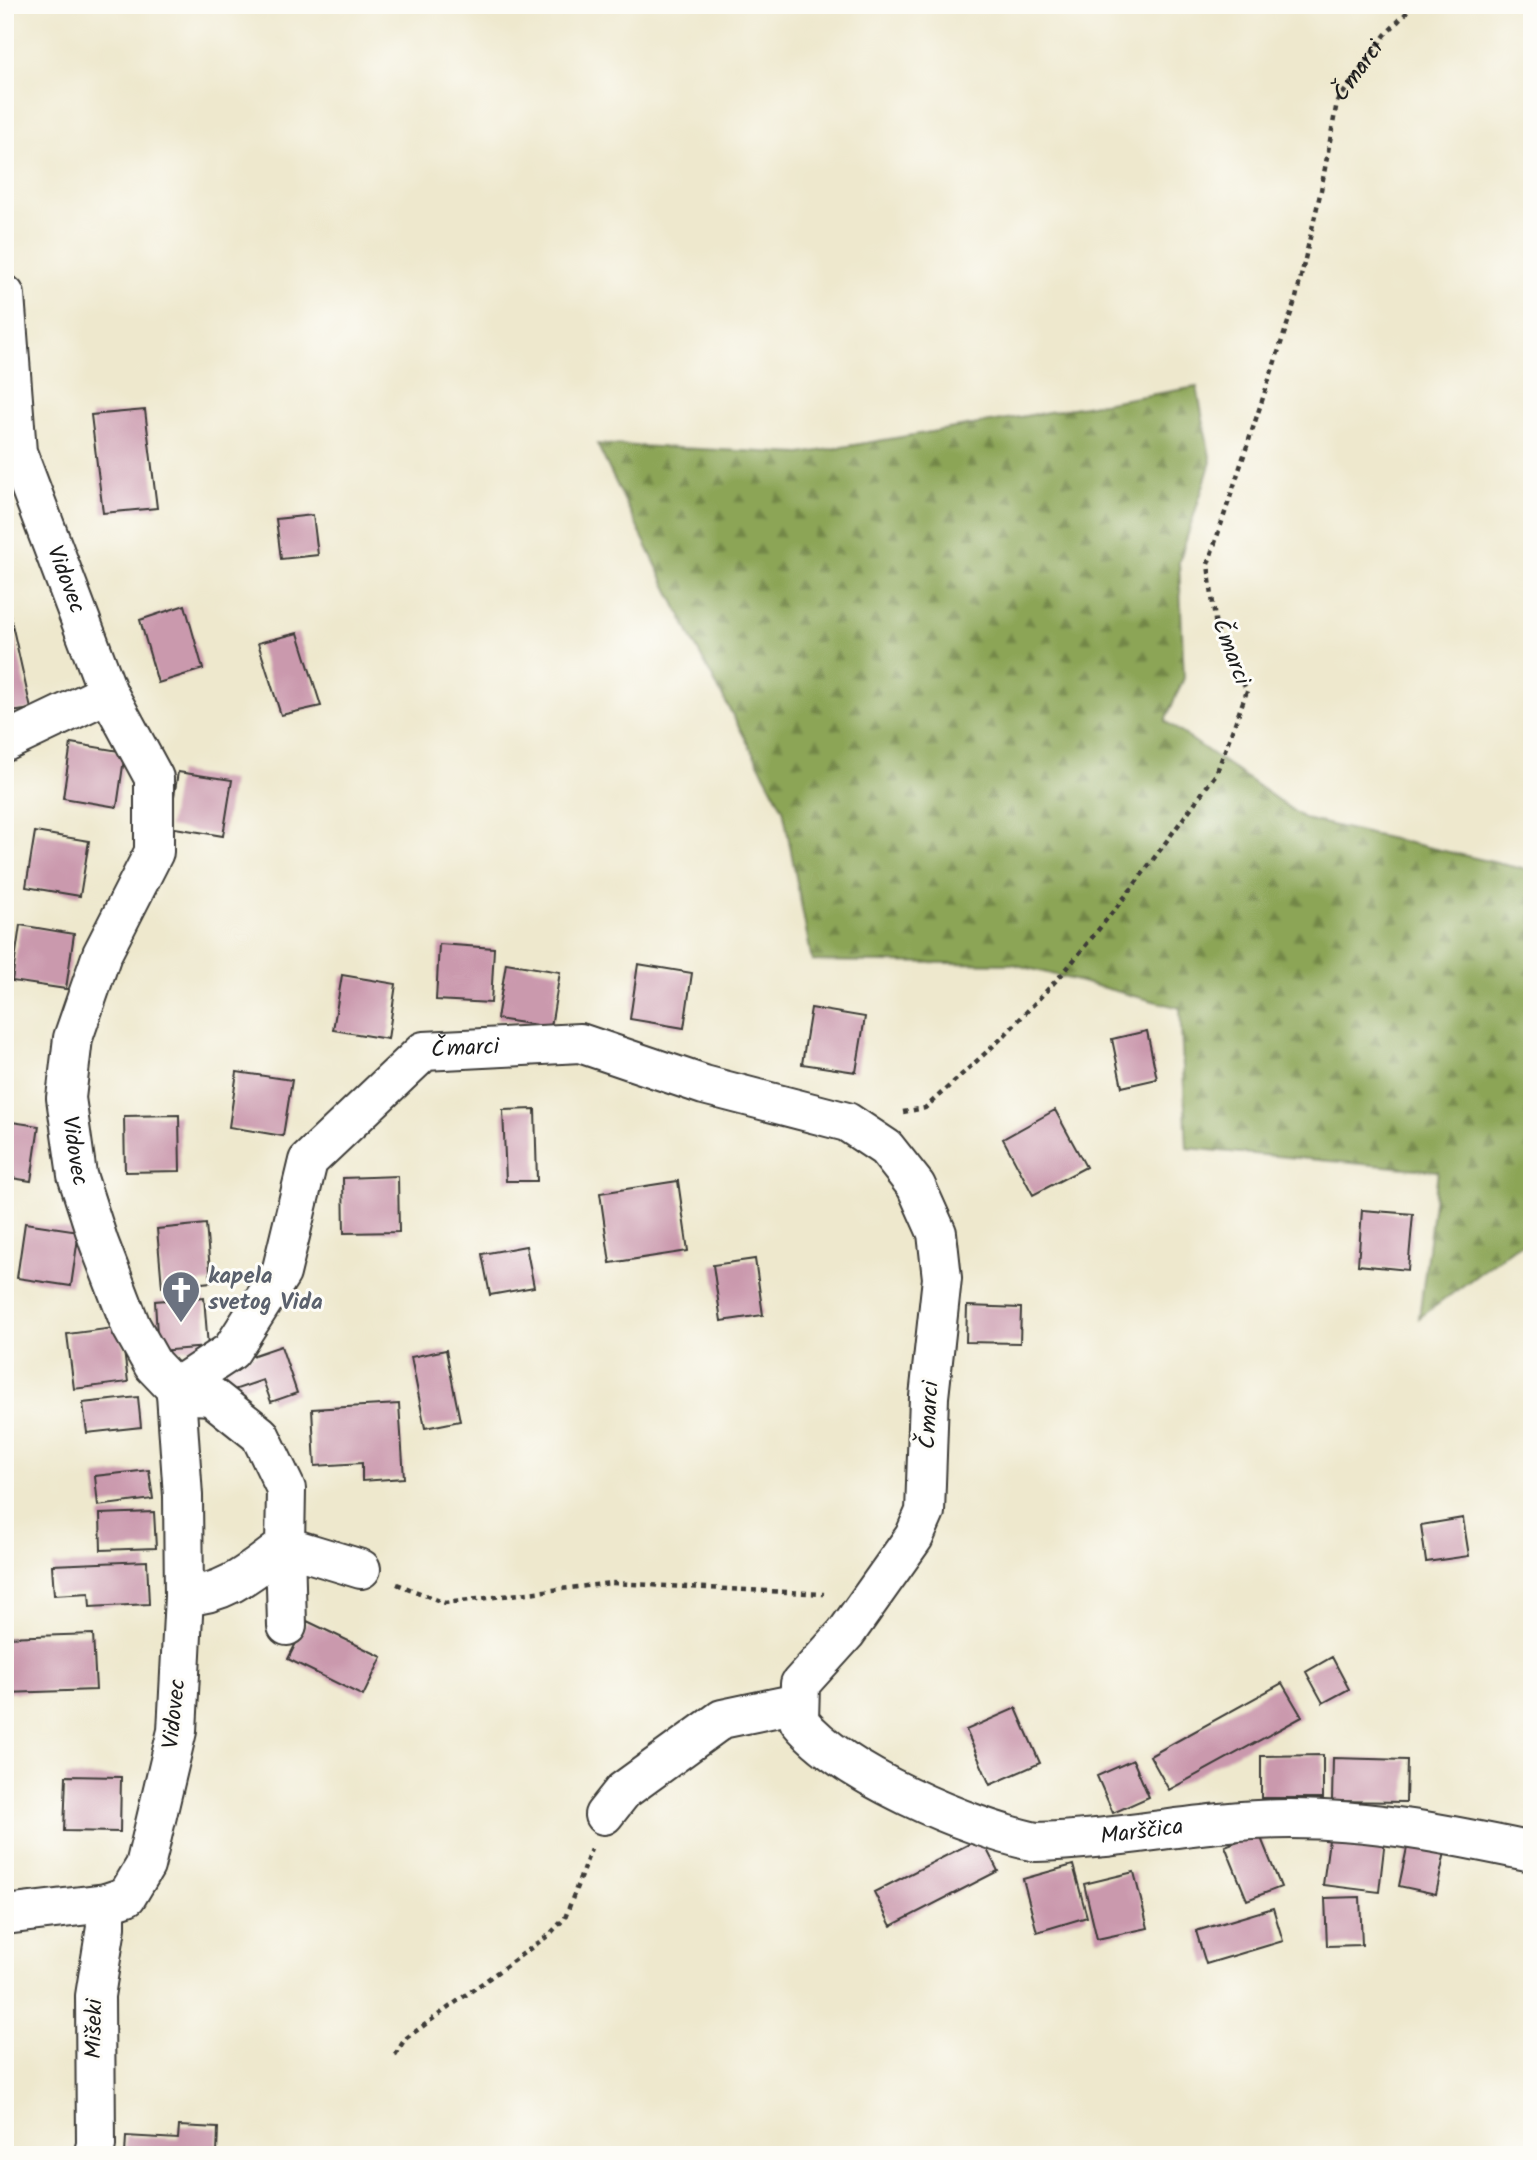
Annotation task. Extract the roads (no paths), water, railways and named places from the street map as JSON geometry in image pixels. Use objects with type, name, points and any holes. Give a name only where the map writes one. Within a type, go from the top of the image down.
[{"type":"street","name":"Vidovec","points":[[5,295],[17,452],[108,693],[154,778],[154,852],[102,954],[73,1038],[66,1098],[77,1175],[99,1243],[131,1326],[153,1365],[175,1391],[183,1496],[184,1596],[177,1731],[145,1866],[127,1896],[106,1903],[5,1915]]},
{"type":"street","points":[[5,742],[108,693]]},
{"type":"street","name":"Čmarci","points":[[175,1391],[231,1351],[281,1273],[308,1160],[424,1051],[580,1043],[704,1085],[847,1122],[886,1149],[916,1186],[937,1233],[942,1278],[929,1397],[925,1512],[914,1536],[846,1633],[800,1684],[798,1703]]},
{"type":"street","points":[[175,1391],[211,1396],[260,1435],[286,1489],[287,1626]]},
{"type":"street","points":[[285,1546],[361,1569]]},
{"type":"street","points":[[184,1596],[208,1595],[232,1585],[285,1546]]},
{"type":"street","points":[[604,1815],[623,1791],[722,1719],[798,1703]]},
{"type":"street","name":"Marščica","points":[[798,1703],[799,1721],[834,1756],[938,1810],[1011,1836],[1037,1842],[1289,1819],[1344,1821],[1444,1833],[1532,1852]]},
{"type":"street","name":"Mišeki","points":[[93,2155],[96,2145],[95,1996],[106,1927],[106,1903]]},
{"type":"place","name":"kapela svetog Vida","points":[[181,1324]]}]
